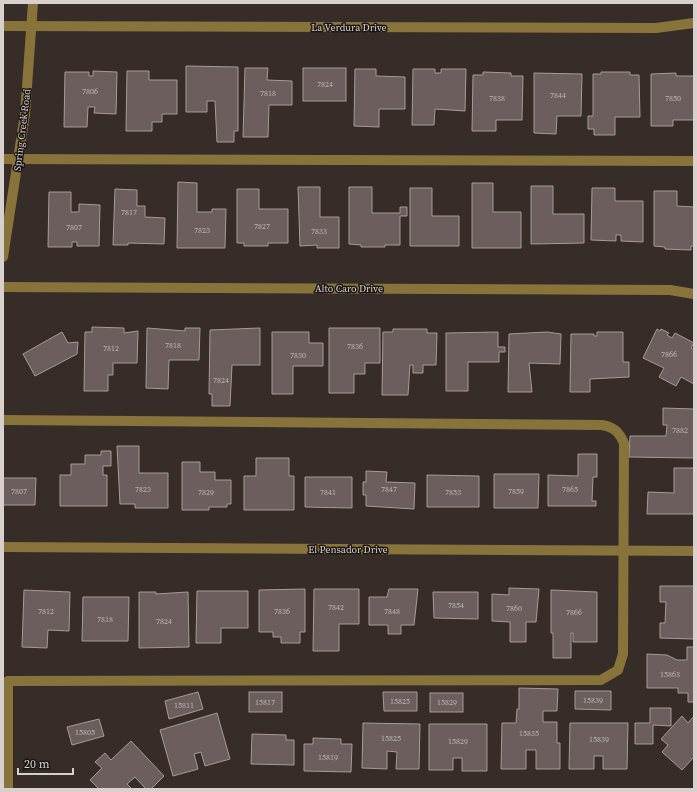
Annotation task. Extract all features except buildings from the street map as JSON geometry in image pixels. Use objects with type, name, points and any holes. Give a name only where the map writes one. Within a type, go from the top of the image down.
[{"type":"street","name":"Spring Creek Road","points":[[3,257],[19,159],[33,26],[34,3]]},
{"type":"street","name":"La Verdura Drive","points":[[3,26],[656,28],[694,22]]},
{"type":"street","points":[[3,159],[694,161]]},
{"type":"street","name":"Alto Caro Drive","points":[[3,287],[670,290],[694,294]]},
{"type":"street","points":[[3,420],[602,425],[612,427],[620,435],[624,443],[623,654],[618,670],[601,680],[8,681],[8,789]]},
{"type":"street","name":"El Pensador Drive","points":[[3,547],[694,551]]}]
